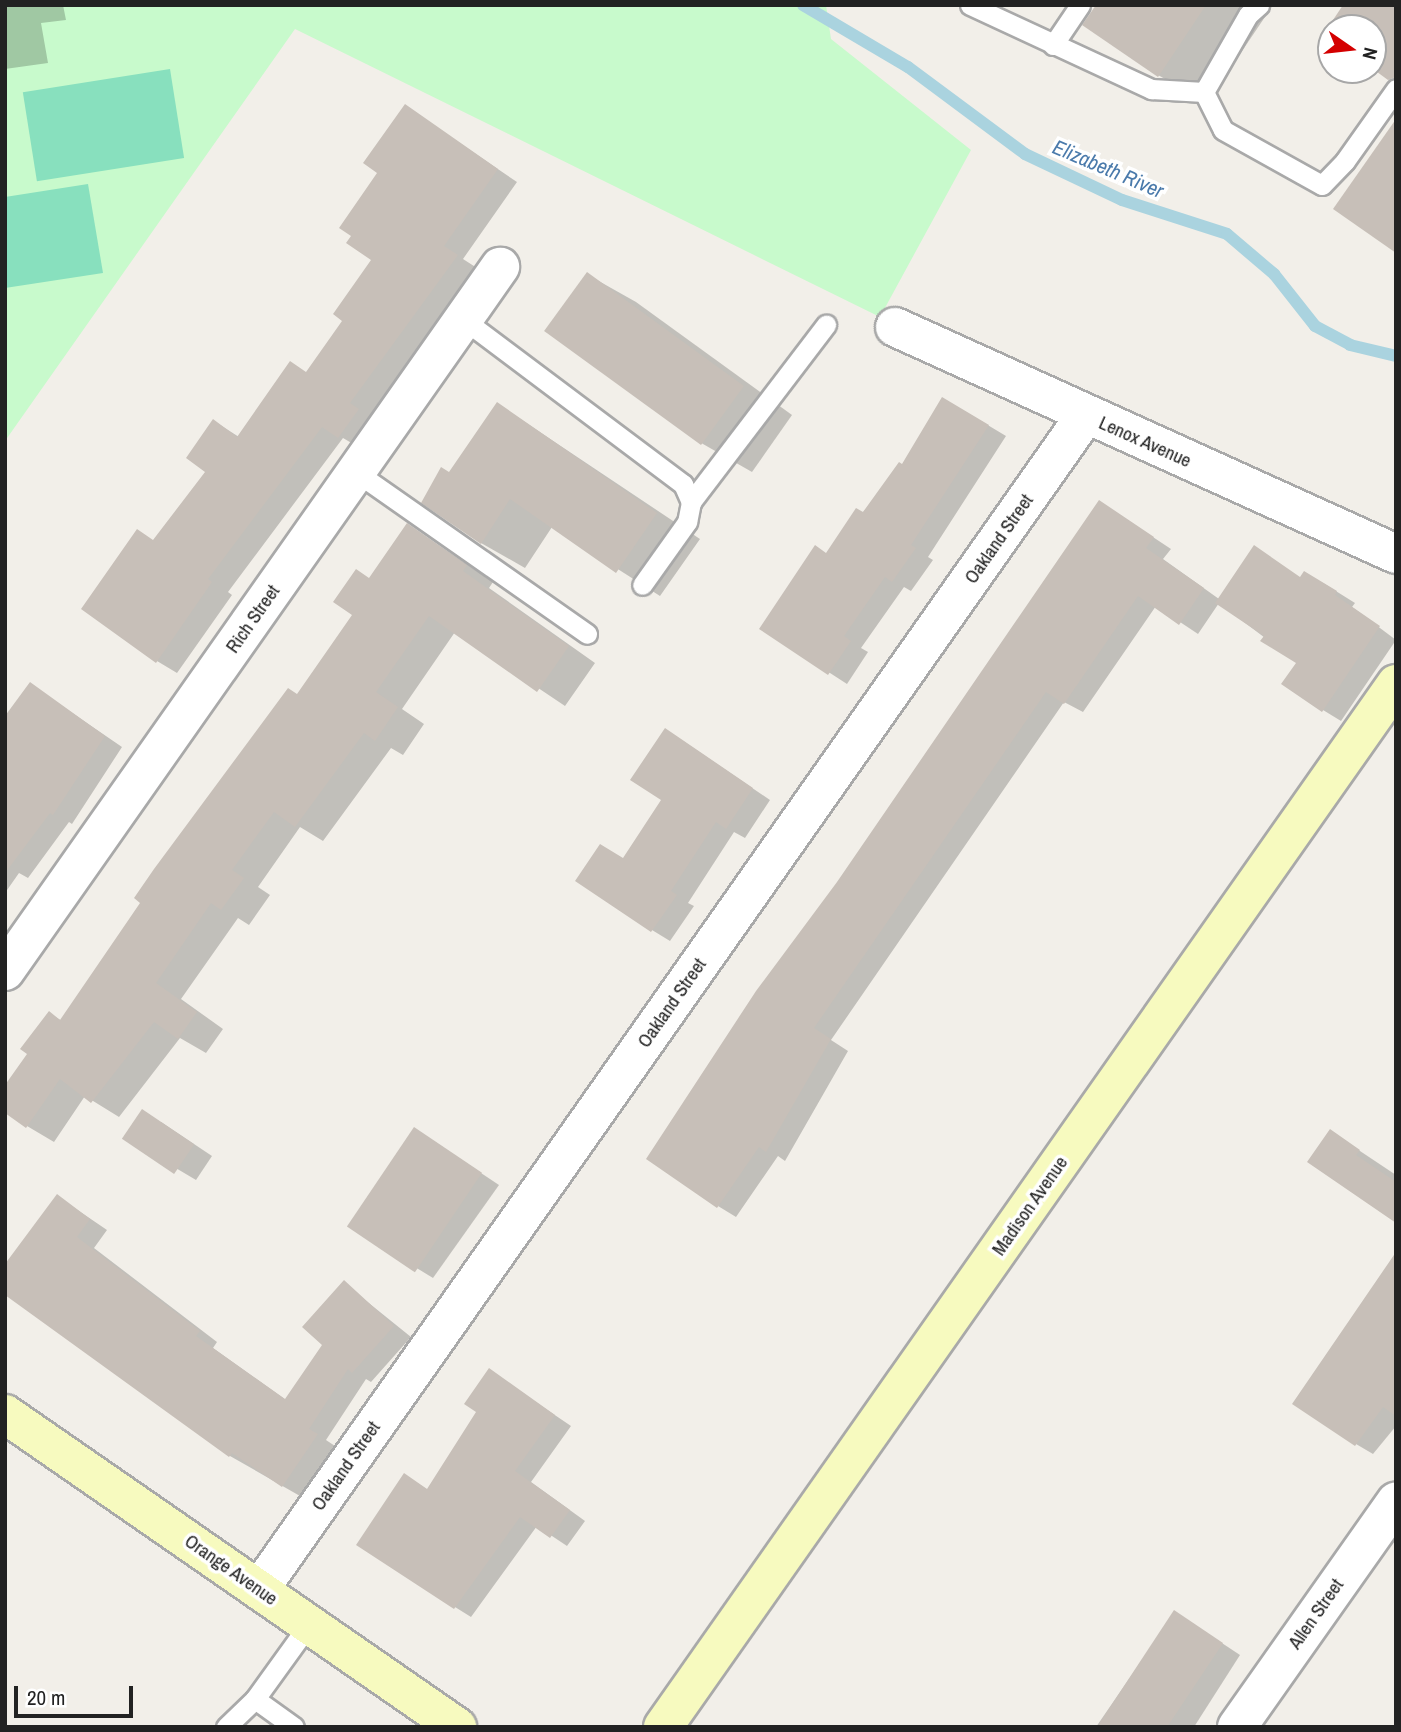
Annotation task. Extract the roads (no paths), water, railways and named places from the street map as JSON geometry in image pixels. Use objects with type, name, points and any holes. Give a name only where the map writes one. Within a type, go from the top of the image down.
[{"type":"street","name":"Rich Street","points":[[5,971],[500,267]]},
{"type":"street","name":"Lenox Avenue","points":[[895,327],[1085,416],[1396,554]]},
{"type":"street","name":"Oakland Street","points":[[259,1590],[1085,416]]},
{"type":"street","name":"Madison Avenue","points":[[663,1727],[1396,684]]},
{"type":"street","name":"Orange Avenue","points":[[5,1413],[457,1727]]},
{"type":"street","name":"Allen Street","points":[[1237,1727],[1396,1502]]},
{"type":"lane","points":[[970,5],[1151,89],[1204,92]]},
{"type":"lane","points":[[1053,45],[1080,5]]},
{"type":"lane","points":[[1204,92],[1248,15],[1259,5]]},
{"type":"lane","points":[[1204,92],[1223,130],[1322,185],[1345,161],[1396,89]]},
{"type":"lane","points":[[463,319],[670,471],[691,502]]},
{"type":"lane","points":[[642,585],[687,522],[691,502],[826,325]]},
{"type":"lane","points":[[356,472],[587,634]]},
{"type":"lane","points":[[226,1727],[255,1699],[309,1624]]},
{"type":"lane","points":[[255,1699],[294,1727]]},
{"type":"waterway","name":"Elizabeth River","points":[[803,5],[908,67],[1025,154],[1122,200],[1227,234],[1274,274],[1315,326],[1350,345],[1396,356]]}]
